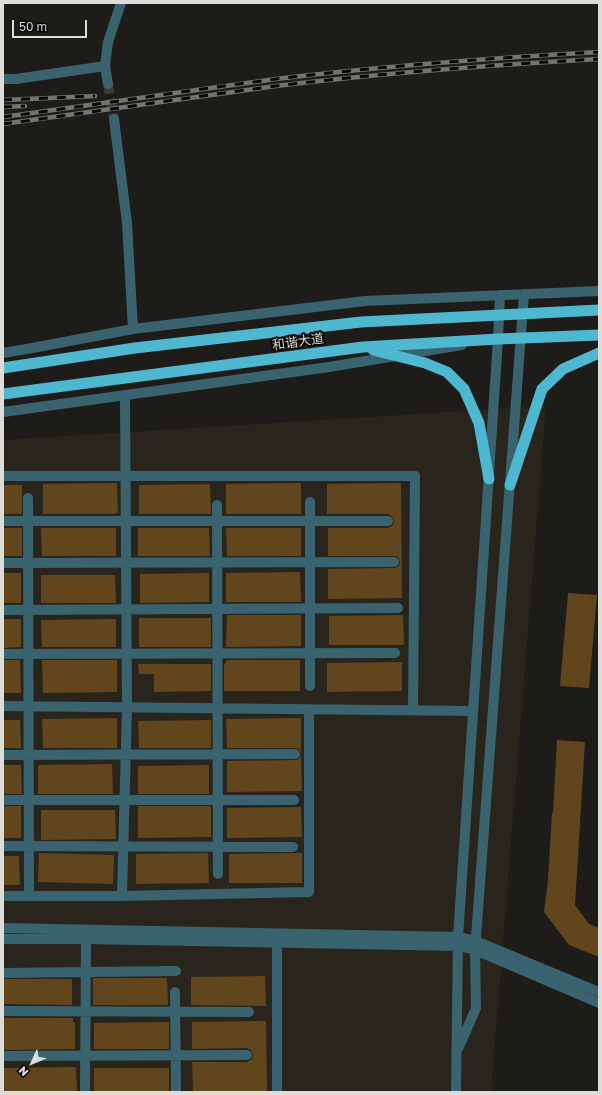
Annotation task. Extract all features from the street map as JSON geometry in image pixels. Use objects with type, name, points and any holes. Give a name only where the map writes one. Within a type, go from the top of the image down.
[{"type":"highway","name":"和谐大道","points":[[3,368],[135,348],[362,322],[599,310]]},
{"type":"highway","name":"和谐大道","points":[[3,394],[363,347],[599,335]]},
{"type":"highway","points":[[363,347],[425,363],[447,372],[464,389],[479,423],[489,479]]},
{"type":"highway","points":[[510,485],[542,389],[563,369],[599,353]]},
{"type":"street","points":[[108,84],[105,66],[108,42],[121,3]]},
{"type":"street","points":[[3,79],[105,66]]},
{"type":"street","points":[[114,119],[127,223],[133,329]]},
{"type":"street","points":[[3,353],[133,329],[365,301],[599,290]]},
{"type":"street","points":[[457,1052],[476,1008],[476,945],[524,294]]},
{"type":"street","points":[[456,1092],[459,942],[500,295]]},
{"type":"street","points":[[520,338],[599,339]]},
{"type":"street","points":[[3,412],[321,368],[498,339]]},
{"type":"street","points":[[122,896],[127,707],[125,395]]},
{"type":"street","points":[[3,476],[415,476],[413,710]]},
{"type":"street","points":[[28,498],[29,896]]},
{"type":"street","points":[[310,502],[310,686]]},
{"type":"street","points":[[217,504],[218,874]]},
{"type":"street","points":[[3,521],[388,520]]},
{"type":"street","points":[[3,563],[394,562]]},
{"type":"street","points":[[3,610],[398,608]]},
{"type":"street","points":[[3,654],[394,653]]},
{"type":"street","points":[[3,706],[473,711]]},
{"type":"street","points":[[3,896],[122,896],[309,892],[309,709]]},
{"type":"street","points":[[3,755],[295,754]]},
{"type":"street","points":[[3,800],[294,800]]},
{"type":"street","points":[[3,846],[293,847]]},
{"type":"street","points":[[3,928],[459,942],[476,945],[599,992]]},
{"type":"street","points":[[3,939],[86,939],[277,943],[459,942]]},
{"type":"street","points":[[85,1092],[86,939]]},
{"type":"street","points":[[277,943],[277,1092]]},
{"type":"street","points":[[476,945],[599,1003]]},
{"type":"street","points":[[3,973],[176,971]]},
{"type":"street","points":[[175,992],[176,1092]]},
{"type":"street","points":[[3,1010],[249,1012]]},
{"type":"street","points":[[3,1056],[247,1055]]},
{"type":"shaded area","points":[[546,406],[491,1092],[3,1092],[3,440]]},
{"type":"building","points":[[117,483],[118,513],[115,513],[116,514],[43,514],[43,484]]},
{"type":"building","points":[[301,483],[301,514],[226,514],[226,484]]},
{"type":"building","points":[[401,483],[402,598],[328,599],[328,569],[394,568],[399,566],[400,562],[398,557],[394,556],[328,556],[328,528],[388,528],[393,525],[394,521],[392,516],[388,514],[327,514],[327,484]]},
{"type":"building","points":[[210,484],[211,514],[139,514],[139,485]]},
{"type":"building","points":[[3,485],[22,485],[22,514],[3,514]]},
{"type":"building","points":[[3,528],[22,528],[22,556],[3,556]]},
{"type":"building","points":[[41,528],[116,528],[116,556],[42,556]]},
{"type":"building","points":[[138,528],[209,528],[210,556],[138,556]]},
{"type":"building","points":[[226,528],[301,528],[301,556],[227,556]]},
{"type":"building","points":[[300,572],[301,602],[226,602],[226,573]]},
{"type":"building","points":[[3,573],[21,573],[21,603],[3,603]]},
{"type":"building","points":[[209,573],[209,602],[140,603],[140,574]]},
{"type":"building","points":[[41,575],[115,575],[116,603],[41,603]]},
{"type":"building","points":[[568,593],[597,595],[589,688],[560,686]]},
{"type":"building","points":[[227,615],[301,615],[301,646],[226,647]]},
{"type":"building","points":[[403,615],[404,645],[329,645],[329,616]]},
{"type":"building","points":[[139,618],[211,618],[211,647],[139,647]]},
{"type":"building","points":[[3,619],[21,619],[21,647],[3,648]]},
{"type":"building","points":[[116,619],[116,647],[42,647],[41,620]]},
{"type":"building","points":[[3,660],[20,660],[21,693],[3,693]]},
{"type":"building","points":[[42,660],[117,660],[117,692],[43,693]]},
{"type":"building","points":[[227,660],[300,660],[300,691],[224,691],[224,664]]},
{"type":"building","points":[[402,662],[402,691],[327,692],[327,663]]},
{"type":"building","points":[[138,664],[211,664],[211,691],[154,692],[154,674],[139,674]]},
{"type":"building","points":[[117,718],[117,748],[43,748],[42,719]]},
{"type":"building","points":[[301,718],[301,753],[299,749],[295,748],[227,748],[226,719]]},
{"type":"building","points":[[3,720],[20,720],[21,748],[3,748]]},
{"type":"building","points":[[211,720],[211,748],[139,748],[138,721]]},
{"type":"building","points":[[557,740],[585,742],[575,905],[589,924],[599,928],[599,957],[569,945],[544,912],[548,880]]},
{"type":"building","points":[[301,755],[302,791],[227,792],[227,761],[295,760],[299,759]]},
{"type":"building","points":[[112,764],[113,794],[38,794],[38,765]]},
{"type":"building","points":[[3,765],[21,765],[22,794],[3,794]]},
{"type":"building","points":[[209,765],[209,794],[138,794],[138,766]]},
{"type":"building","points":[[3,806],[21,806],[21,838],[3,838]]},
{"type":"building","points":[[138,806],[210,806],[211,837],[138,838]]},
{"type":"building","points":[[301,807],[302,837],[227,838],[227,808]]},
{"type":"building","points":[[41,810],[115,810],[116,839],[41,840]]},
{"type":"building","points":[[39,853],[114,855],[113,884],[38,882]]},
{"type":"building","points":[[208,853],[209,883],[136,884],[136,854]]},
{"type":"building","points":[[302,853],[302,883],[229,883],[229,854]]},
{"type":"building","points":[[3,856],[19,856],[20,885],[3,885]]},
{"type":"building","points":[[265,976],[266,1006],[191,1005],[191,977]]},
{"type":"building","points":[[93,978],[167,978],[168,1005],[93,1005]]},
{"type":"building","points":[[3,979],[72,979],[72,1005],[3,1004]]},
{"type":"building","points":[[3,1018],[73,1018],[73,1022],[75,1022],[75,1049],[3,1050]]},
{"type":"building","points":[[266,1021],[267,1092],[193,1092],[192,1062],[247,1062],[252,1059],[253,1055],[251,1050],[247,1048],[192,1049],[192,1022]]},
{"type":"building","points":[[169,1022],[169,1049],[94,1049],[94,1023]]},
{"type":"building","points":[[76,1067],[77,1092],[3,1092],[3,1068]]},
{"type":"building","points":[[94,1068],[169,1068],[169,1092],[94,1092]]},
{"type":"tunnel","points":[[108,84],[114,119]]},
{"type":"railway","points":[[3,117],[316,74],[438,63],[599,52]]},
{"type":"railway","points":[[3,124],[316,81],[437,70],[599,59]]},
{"type":"railway","points":[[3,100],[95,96]]},
{"type":"railway","points":[[3,107],[25,106]]}]
